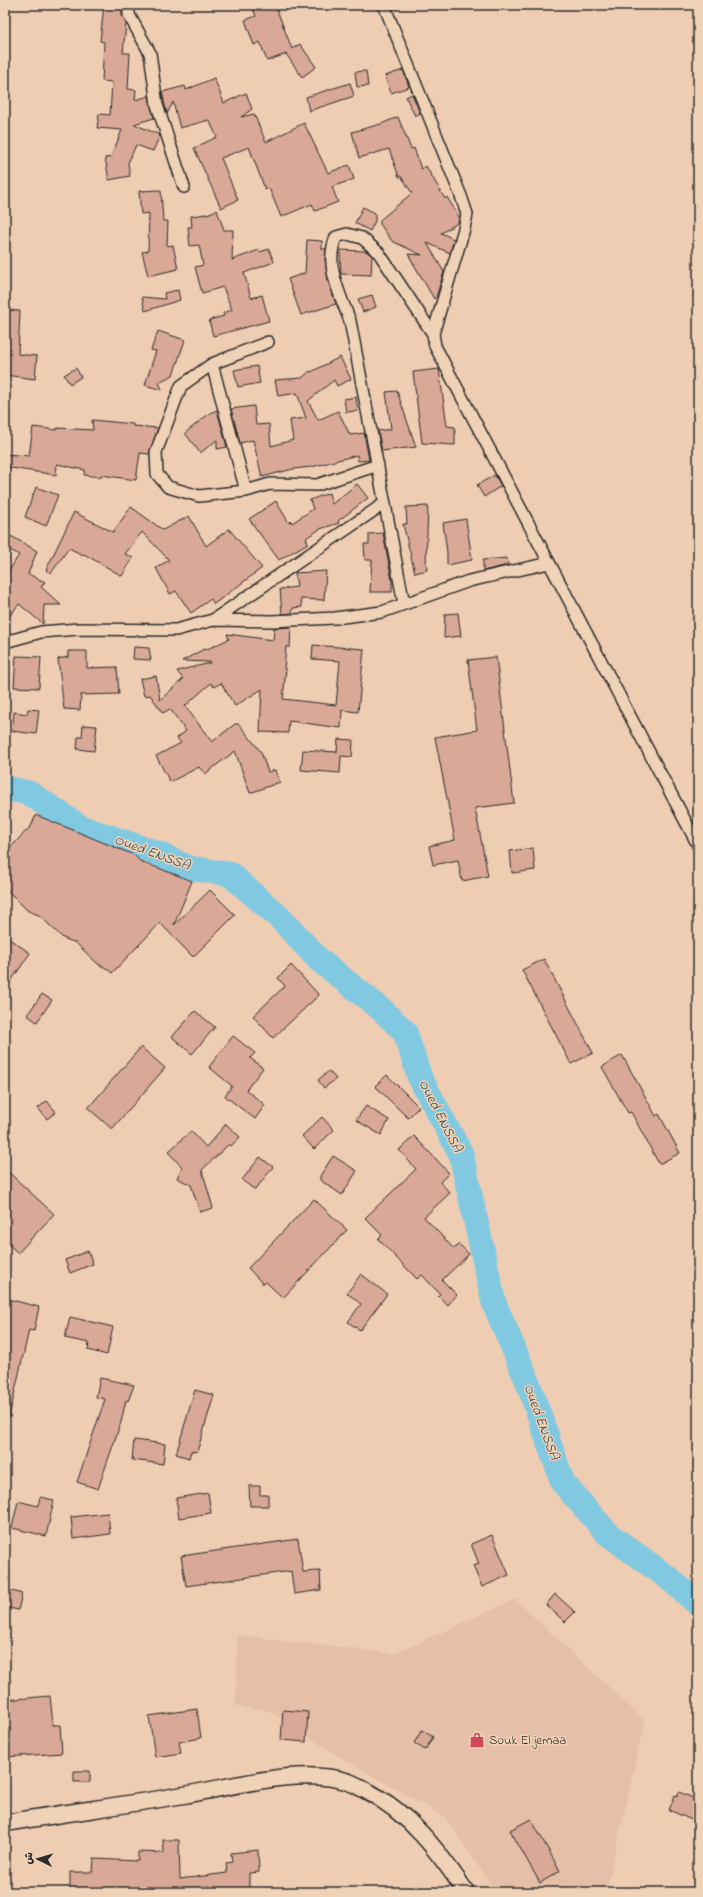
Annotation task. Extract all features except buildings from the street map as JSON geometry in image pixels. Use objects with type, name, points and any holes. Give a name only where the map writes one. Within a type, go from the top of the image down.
[{"type":"main road","points":[[5,1823],[184,1795],[268,1780],[314,1776],[349,1782],[377,1796],[407,1818],[433,1846],[466,1892]]},
{"type":"street","points":[[129,5],[128,15],[150,53],[157,105],[184,187]]},
{"type":"street","points":[[384,5],[467,214],[459,247],[433,334]]},
{"type":"street","points":[[404,604],[350,321],[335,281],[332,264],[331,248],[336,237],[347,234],[362,238],[379,253],[433,334],[435,346],[698,845]]},
{"type":"street","points":[[268,342],[212,364],[181,386],[156,452],[157,474],[168,487],[198,496],[246,491],[270,484],[317,485],[378,465]]},
{"type":"street","points":[[212,364],[246,491]]},
{"type":"street","points":[[213,620],[385,503]]},
{"type":"street","points":[[5,642],[41,632],[78,629],[176,630],[213,620],[272,621],[334,618],[382,612],[469,581],[549,563]]},
{"type":"shaded area","name":"Souk El jemaa","points":[[515,1599],[645,1721],[606,1892],[496,1892],[445,1817],[341,1758],[270,1711],[236,1706],[237,1635],[394,1654]]},
{"type":"waterway","name":"Oued ENSSA","points":[[5,788],[29,793],[80,827],[157,853],[189,868],[230,874],[280,918],[319,960],[381,1009],[405,1032],[420,1078],[461,1154],[494,1303],[527,1380],[563,1483],[608,1534],[671,1580],[698,1604]]},
{"type":"place","name":"Souk El jemaa","points":[[477,1740]]}]
